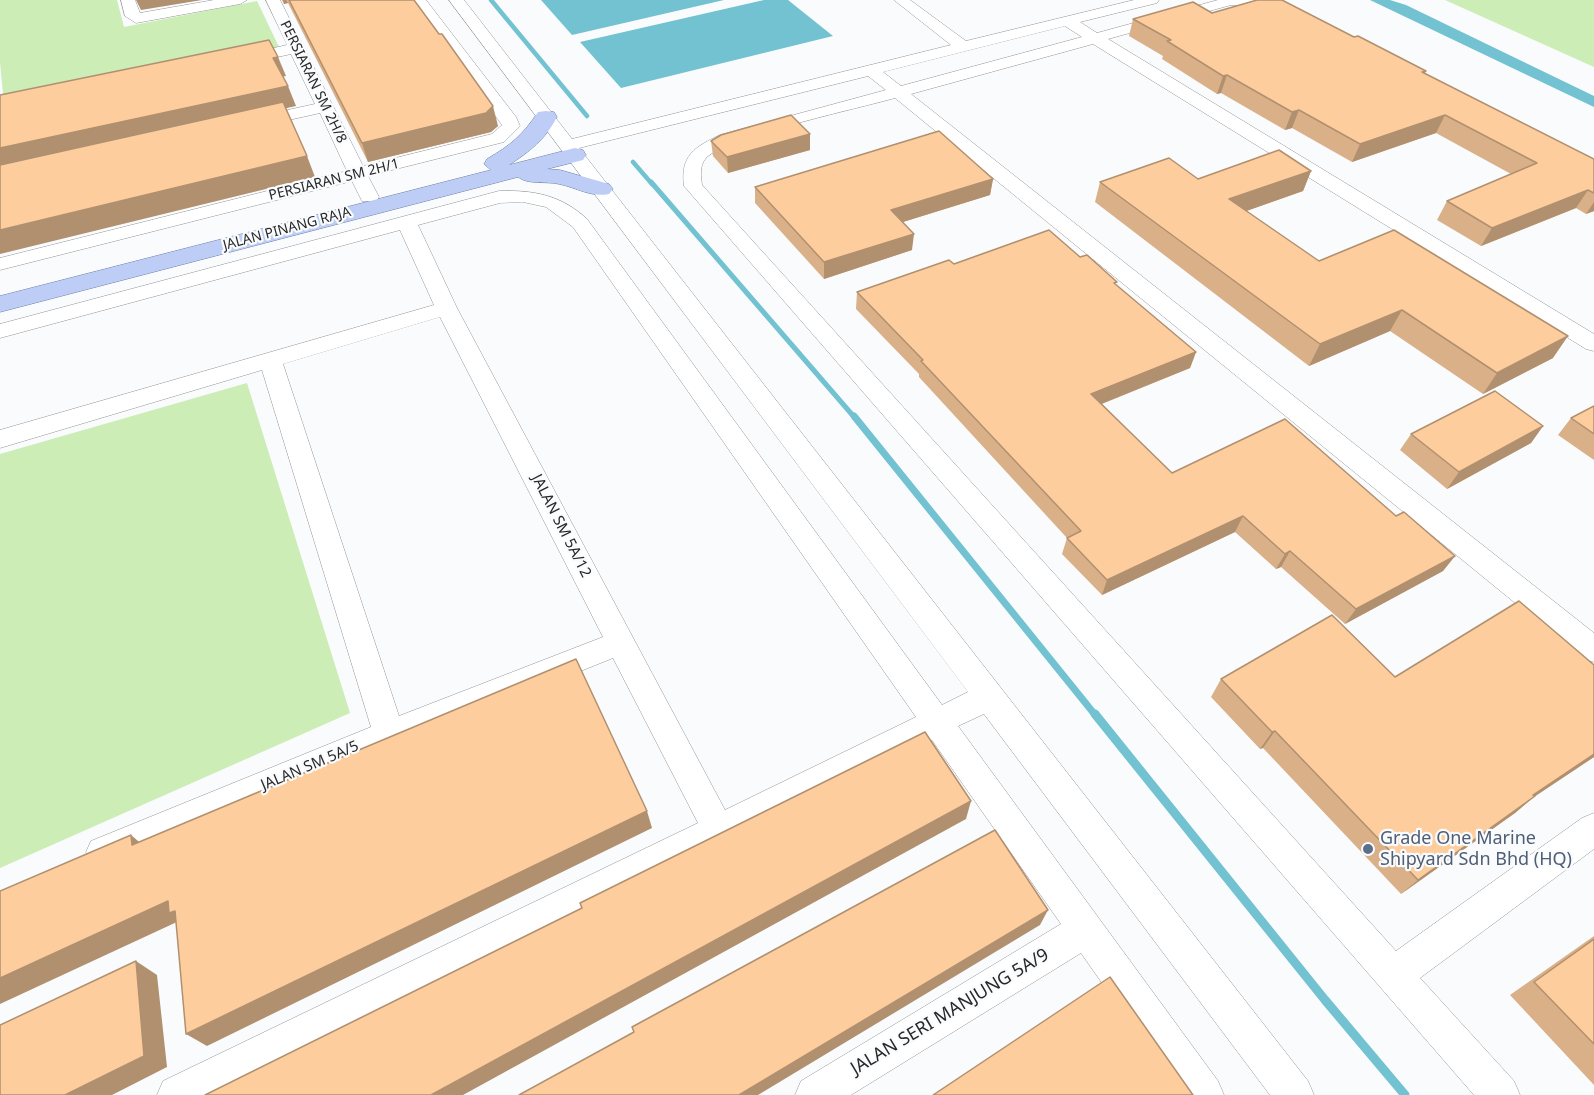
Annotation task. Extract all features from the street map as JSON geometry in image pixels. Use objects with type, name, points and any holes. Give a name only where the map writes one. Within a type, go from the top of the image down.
[{"type":"main road","points":[[497,169],[541,129],[546,117]]},
{"type":"main road","name":"JALAN PINANG RAJA","points":[[0,304],[571,150]]},
{"type":"main road","points":[[0,288],[369,197],[497,169],[560,177],[601,189]]},
{"type":"street","points":[[128,0],[133,16],[136,18],[240,0]]},
{"type":"street","name":"PERSIARAN SM 2H/8","points":[[273,0],[369,197]]},
{"type":"street","name":"PERSIARAN SM 2H/1","points":[[0,264],[498,138],[511,126],[510,121],[418,0]]},
{"type":"street","points":[[456,0],[1294,1095]]},
{"type":"street","points":[[900,0],[964,47]]},
{"type":"street","points":[[571,150],[674,128],[742,103],[1152,0]]},
{"type":"street","points":[[1303,16],[1271,4],[1232,1],[726,139],[696,157],[690,171],[693,186],[1500,1095]]},
{"type":"street","points":[[1066,21],[1594,344]]},
{"type":"street","points":[[228,62],[296,48]]},
{"type":"street","points":[[871,70],[1594,650]]},
{"type":"street","points":[[232,128],[325,107]]},
{"type":"street","points":[[0,331],[499,197],[526,196],[552,201],[567,211],[587,233],[935,723],[1204,1095]]},
{"type":"street","name":"JALAN SM 5A/12","points":[[407,222],[446,308],[718,829]]},
{"type":"street","points":[[0,440],[446,308]]},
{"type":"street","points":[[270,360],[389,734]]},
{"type":"street","name":"JALAN SM 5A/5","points":[[72,865],[389,734],[621,642]]},
{"type":"street","points":[[177,1095],[988,697]]},
{"type":"street","points":[[1394,975],[1594,829]]},
{"type":"street","name":"JALAN SERI MANJUNG 5A/9","points":[[836,1089],[1085,930]]},
{"type":"green space","points":[[0,0],[117,0],[124,27],[257,1],[279,47],[4,104],[0,62]]},
{"type":"green space","points":[[1445,0],[1594,0],[1594,67]]},
{"type":"green space","points":[[247,383],[350,713],[0,868],[0,454]]},
{"type":"water","points":[[541,0],[724,0],[572,35]]},
{"type":"water","points":[[764,0],[788,0],[833,36],[621,88],[580,42]]},
{"type":"building","points":[[289,0],[414,0],[439,34],[442,34],[493,106],[486,113],[362,143]]},
{"type":"building","points":[[1257,0],[1282,0],[1354,37],[1358,36],[1426,71],[1422,72],[1594,159],[1594,193],[1588,190],[1492,228],[1447,201],[1537,163],[1445,115],[1360,144],[1299,110],[1292,112],[1227,75],[1223,76],[1167,41],[1171,40],[1133,19],[1193,2],[1212,13]]},
{"type":"building","points":[[269,40],[278,57],[273,58],[288,86],[0,148],[0,95]]},
{"type":"building","points":[[283,102],[307,156],[0,230],[0,165]]},
{"type":"building","points":[[791,115],[810,134],[727,157],[711,141],[721,135]]},
{"type":"building","points":[[939,131],[993,179],[891,210],[914,234],[824,262],[755,187]]},
{"type":"building","points":[[1279,150],[1311,171],[1229,199],[1319,261],[1394,230],[1568,336],[1497,373],[1402,310],[1320,344],[1100,182],[1169,158],[1198,179]]},
{"type":"building","points":[[1049,230],[1080,257],[1087,255],[1117,282],[1114,283],[1196,352],[1091,394],[1172,473],[1285,419],[1396,516],[1404,512],[1455,556],[1356,609],[1290,551],[1285,554],[1243,516],[1107,580],[1067,538],[1081,531],[857,292],[949,260],[954,264]]},
{"type":"building","points":[[1495,391],[1543,426],[1459,472],[1411,434]]},
{"type":"building","points":[[1594,406],[1594,434],[1571,418]]},
{"type":"building","points":[[1519,601],[1594,665],[1594,754],[1533,795],[1535,796],[1418,880],[1275,731],[1272,732],[1221,679],[1332,615],[1395,677]]},
{"type":"building","points":[[576,659],[647,811],[186,1034],[175,911],[169,913],[168,901],[0,978],[0,891],[131,835],[132,845]]},
{"type":"building","points":[[925,732],[971,801],[431,1095],[205,1095],[582,908],[580,903]]},
{"type":"building","points":[[995,830],[1048,910],[739,1095],[519,1095],[634,1032],[632,1027]]},
{"type":"building","points":[[1594,939],[1594,1044],[1534,982]]},
{"type":"building","points":[[136,961],[144,1056],[65,1095],[0,1095],[0,1025]]},
{"type":"building","points":[[1110,977],[1193,1095],[933,1095]]},
{"type":"waterway","points":[[491,0],[587,116]]},
{"type":"waterway","points":[[1377,0],[1401,8],[1594,102]]},
{"type":"waterway","points":[[633,162],[652,184]]},
{"type":"waterway","points":[[651,182],[855,418]]},
{"type":"waterway","points":[[854,416],[1096,716]]},
{"type":"waterway","points":[[1095,714],[1325,1000],[1405,1095]]},
{"type":"place","name":"Grade One Marine Shipyard Sdn Bhd (HQ)","points":[[1368,849]]}]
